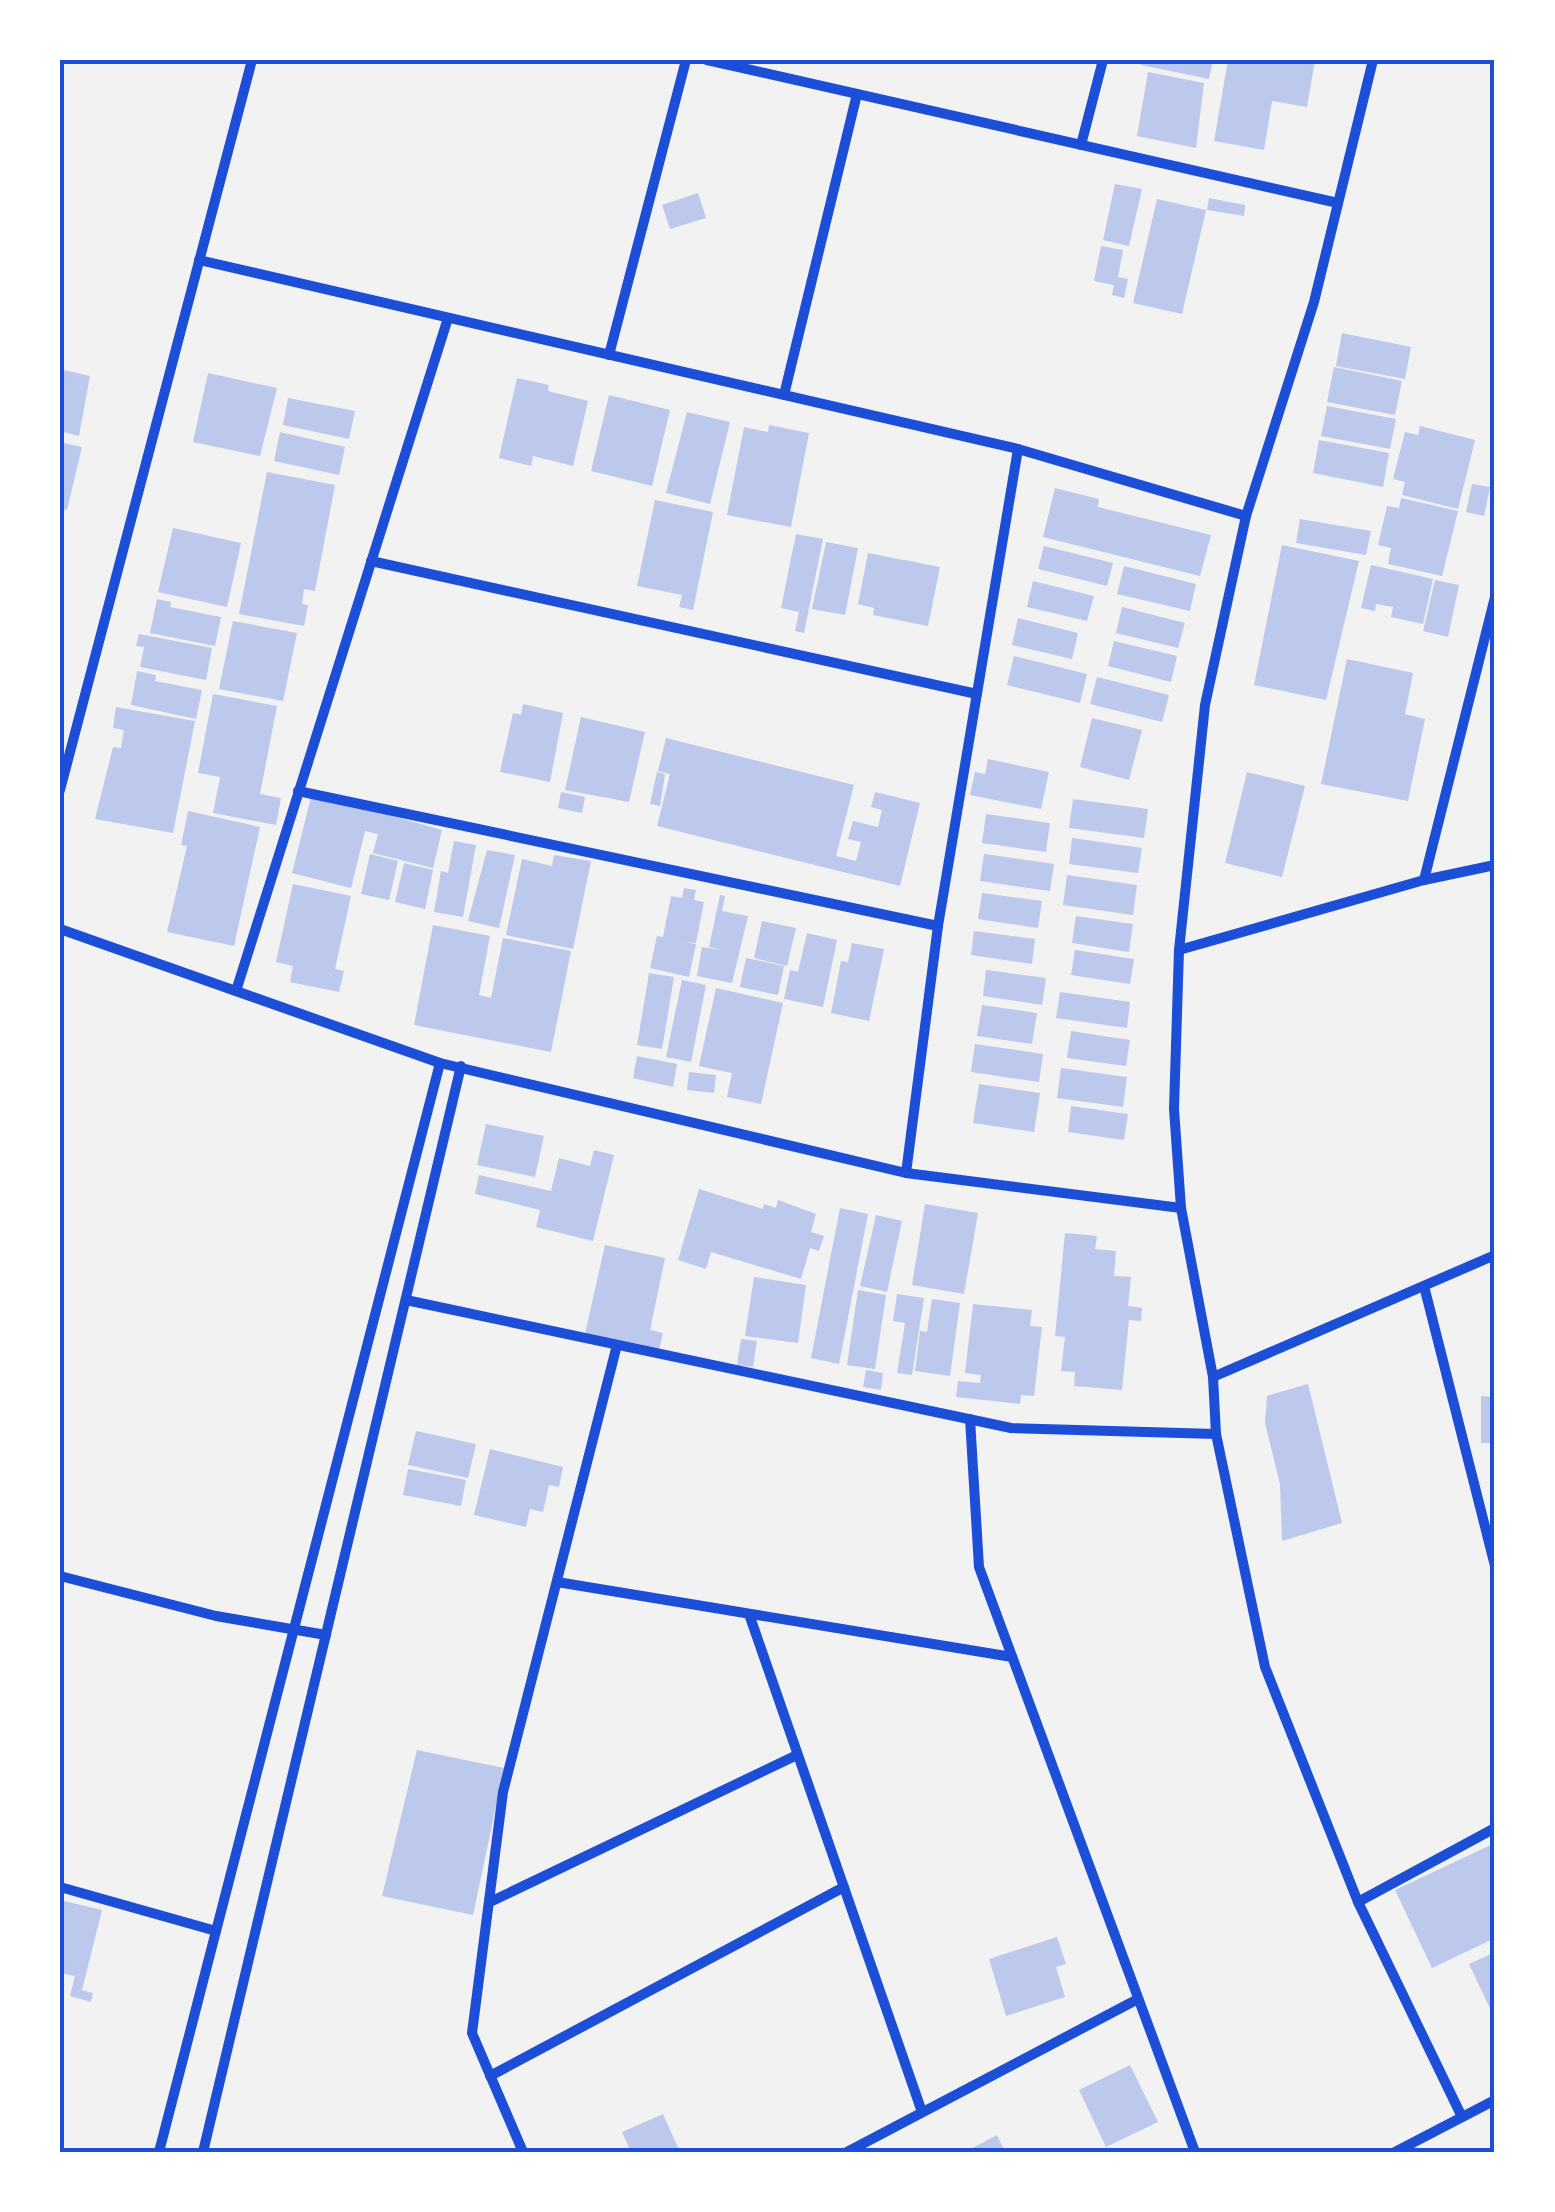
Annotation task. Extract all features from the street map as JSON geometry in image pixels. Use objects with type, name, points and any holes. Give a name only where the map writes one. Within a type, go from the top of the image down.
[{"type":"street","points":[[60,790],[252,60]]},
{"type":"street","points":[[609,355],[686,60]]},
{"type":"street","points":[[708,60],[1338,202]]},
{"type":"street","points":[[1081,144],[1103,60]]},
{"type":"street","points":[[1372,60],[1314,302],[1246,516],[1205,704],[1179,950],[1174,1110],[1181,1208],[1213,1378],[1216,1434],[1265,1667],[1358,1902],[1462,2117]]},
{"type":"street","points":[[784,395],[857,94]]},
{"type":"street","points":[[199,260],[1018,449],[1246,516]]},
{"type":"street","points":[[236,991],[448,318]]},
{"type":"street","points":[[906,1173],[938,926],[1018,449]]},
{"type":"street","points":[[371,561],[977,694]]},
{"type":"street","points":[[1424,880],[1492,625],[1495,598]]},
{"type":"street","points":[[298,791],[938,926]]},
{"type":"street","points":[[1179,950],[1424,880],[1495,866]]},
{"type":"street","points":[[60,928],[440,1062],[906,1173],[1181,1208]]},
{"type":"street","points":[[159,2152],[440,1062]]},
{"type":"street","points":[[203,2152],[461,1066]]},
{"type":"street","points":[[1213,1378],[1495,1254]]},
{"type":"street","points":[[1424,1286],[1495,1566]]},
{"type":"street","points":[[406,1300],[1011,1428],[1216,1434]]},
{"type":"street","points":[[523,2152],[472,2033],[503,1792],[617,1345]]},
{"type":"street","points":[[970,1419],[979,1567],[1195,2152]]},
{"type":"street","points":[[60,1576],[216,1616],[326,1636]]},
{"type":"street","points":[[556,1582],[1012,1657]]},
{"type":"street","points":[[749,1614],[922,2112]]},
{"type":"street","points":[[490,1902],[796,1755]]},
{"type":"street","points":[[1358,1902],[1495,1828]]},
{"type":"street","points":[[60,1887],[216,1930]]},
{"type":"street","points":[[490,2076],[844,1887]]},
{"type":"street","points":[[847,2152],[1138,1999]]},
{"type":"street","points":[[1394,2152],[1495,2100]]},
{"type":"building","points":[[1142,60],[1213,60],[1209,79],[1141,65]]},
{"type":"building","points":[[1228,60],[1315,60],[1307,107],[1272,101],[1264,150],[1214,141]]},
{"type":"building","points":[[1148,72],[1204,83],[1196,148],[1137,136]]},
{"type":"building","points":[[1115,184],[1142,189],[1129,246],[1103,240]]},
{"type":"building","points":[[698,193],[706,218],[670,229],[662,205]]},
{"type":"building","points":[[1209,198],[1245,205],[1244,216],[1207,210]]},
{"type":"building","points":[[1157,199],[1206,210],[1182,314],[1133,303]]},
{"type":"building","points":[[1101,246],[1123,250],[1118,277],[1128,279],[1124,298],[1112,295],[1114,285],[1094,281]]},
{"type":"building","points":[[1342,333],[1411,347],[1405,379],[1336,366]]},
{"type":"building","points":[[1334,367],[1402,381],[1395,415],[1327,402]]},
{"type":"building","points":[[60,369],[90,376],[79,436],[60,431]]},
{"type":"building","points":[[208,373],[277,388],[260,456],[193,442]]},
{"type":"building","points":[[517,378],[549,385],[548,391],[588,401],[573,466],[533,456],[531,466],[499,458]]},
{"type":"building","points":[[609,395],[670,410],[652,486],[591,471]]},
{"type":"building","points":[[288,398],[355,411],[349,439],[283,425]]},
{"type":"building","points":[[1327,406],[1396,419],[1390,449],[1321,436]]},
{"type":"building","points":[[687,412],[730,422],[710,504],[666,493]]},
{"type":"building","points":[[769,425],[809,433],[791,527],[727,515],[744,427],[768,432]]},
{"type":"building","points":[[1420,426],[1475,440],[1458,509],[1402,495],[1405,482],[1393,479],[1405,432],[1418,435]]},
{"type":"building","points":[[280,432],[345,447],[339,475],[274,461]]},
{"type":"building","points":[[1319,440],[1389,453],[1383,487],[1313,473]]},
{"type":"building","points":[[60,442],[82,447],[67,510],[60,509]]},
{"type":"building","points":[[267,472],[335,485],[315,591],[304,589],[302,604],[308,605],[304,626],[239,614]]},
{"type":"building","points":[[1472,484],[1490,487],[1484,516],[1466,512]]},
{"type":"building","points":[[1055,488],[1099,499],[1098,507],[1211,535],[1200,576],[1043,537]]},
{"type":"building","points":[[1401,498],[1458,511],[1442,576],[1388,564],[1391,548],[1378,545],[1387,506],[1399,508]]},
{"type":"building","points":[[655,500],[713,512],[693,610],[679,607],[682,595],[637,586]]},
{"type":"building","points":[[1300,519],[1371,531],[1366,555],[1296,543]]},
{"type":"building","points":[[173,528],[241,543],[227,607],[158,592]]},
{"type":"building","points":[[796,534],[823,539],[804,633],[795,631],[799,612],[781,608]]},
{"type":"building","points":[[826,542],[858,548],[845,615],[812,609]]},
{"type":"building","points":[[1282,545],[1359,561],[1326,700],[1254,685]]},
{"type":"building","points":[[1044,546],[1113,563],[1107,586],[1038,569]]},
{"type":"building","points":[[868,553],[940,567],[928,626],[873,615],[874,608],[858,604]]},
{"type":"building","points":[[1371,565],[1433,579],[1423,624],[1391,617],[1393,607],[1376,604],[1375,611],[1361,608]]},
{"type":"building","points":[[1124,566],[1196,584],[1190,611],[1117,594]]},
{"type":"building","points":[[1435,580],[1459,585],[1448,637],[1423,631]]},
{"type":"building","points":[[1033,581],[1094,596],[1087,621],[1027,607]]},
{"type":"building","points":[[157,599],[171,602],[170,607],[221,617],[215,646],[150,633]]},
{"type":"building","points":[[1122,607],[1185,623],[1178,648],[1116,633]]},
{"type":"building","points":[[1018,618],[1078,633],[1072,659],[1012,645]]},
{"type":"building","points":[[233,621],[297,633],[283,701],[219,689]]},
{"type":"building","points":[[139,634],[212,648],[206,680],[140,667],[144,647],[136,646]]},
{"type":"building","points":[[1114,641],[1177,656],[1171,682],[1108,666]]},
{"type":"building","points":[[1014,656],[1087,674],[1080,703],[1007,685]]},
{"type":"building","points":[[1347,659],[1413,673],[1405,714],[1425,719],[1408,801],[1321,784]]},
{"type":"building","points":[[137,671],[156,675],[155,681],[202,690],[196,719],[131,705]]},
{"type":"building","points":[[1097,677],[1169,695],[1162,722],[1090,704]]},
{"type":"building","points":[[213,694],[277,706],[260,794],[281,798],[276,825],[213,813],[220,777],[198,773]]},
{"type":"building","points":[[523,704],[563,713],[550,782],[500,772],[513,713],[521,715]]},
{"type":"building","points":[[116,707],[195,721],[173,833],[95,819],[113,747],[121,748],[124,730],[113,728]]},
{"type":"building","points":[[581,717],[645,732],[629,802],[565,790]]},
{"type":"building","points":[[1092,718],[1142,730],[1129,780],[1080,767]]},
{"type":"building","points":[[666,738],[854,785],[836,856],[856,861],[861,842],[848,839],[853,821],[878,827],[882,810],[871,807],[875,792],[920,803],[900,886],[657,826],[670,774],[658,771]]},
{"type":"building","points":[[988,759],[1049,772],[1041,809],[970,795],[975,772],[985,774]]},
{"type":"building","points":[[657,772],[665,774],[660,806],[650,804]]},
{"type":"building","points":[[1247,772],[1305,786],[1282,877],[1225,863]]},
{"type":"building","points":[[561,792],[585,797],[582,813],[558,808]]},
{"type":"building","points":[[312,793],[442,830],[433,868],[373,853],[378,834],[365,831],[351,888],[292,873]]},
{"type":"building","points":[[1073,799],[1148,809],[1144,838],[1069,828]]},
{"type":"building","points":[[188,811],[260,827],[234,946],[167,932],[187,846],[181,845]]},
{"type":"building","points":[[986,814],[1050,823],[1046,852],[982,843]]},
{"type":"building","points":[[1072,838],[1142,848],[1138,873],[1069,864]]},
{"type":"building","points":[[454,841],[476,845],[463,917],[434,912],[441,871],[448,873]]},
{"type":"building","points":[[487,850],[515,855],[499,928],[468,921]]},
{"type":"building","points":[[370,854],[398,861],[389,900],[361,894]]},
{"type":"building","points":[[984,854],[1054,864],[1050,891],[980,881]]},
{"type":"building","points":[[554,855],[591,861],[573,949],[506,935],[522,859],[552,866]]},
{"type":"building","points":[[404,863],[433,870],[425,909],[395,902]]},
{"type":"building","points":[[1067,875],[1137,885],[1133,915],[1063,905]]},
{"type":"building","points":[[293,884],[351,896],[335,969],[344,971],[339,992],[290,982],[293,966],[276,962]]},
{"type":"building","points":[[684,888],[696,890],[694,900],[704,902],[696,943],[684,942],[696,944],[689,977],[650,968],[657,936],[663,937],[671,896],[682,898]]},
{"type":"building","points":[[982,893],[1042,901],[1038,928],[978,919]]},
{"type":"building","points":[[720,895],[725,896],[722,911],[748,916],[732,983],[697,976],[702,947],[720,950],[709,947]]},
{"type":"building","points":[[1076,916],[1133,924],[1129,952],[1072,943]]},
{"type":"building","points":[[762,921],[796,928],[787,966],[754,958]]},
{"type":"building","points":[[433,925],[490,936],[479,995],[491,998],[503,938],[571,951],[551,1052],[414,1025]]},
{"type":"building","points":[[974,931],[1035,939],[1032,964],[971,955]]},
{"type":"building","points":[[807,933],[837,940],[823,1007],[784,999],[790,970],[798,972]]},
{"type":"building","points":[[852,943],[884,949],[869,1021],[831,1013],[841,961],[848,962]]},
{"type":"building","points":[[1075,950],[1134,959],[1130,984],[1071,975]]},
{"type":"building","points":[[746,958],[784,966],[778,995],[740,987]]},
{"type":"building","points":[[986,970],[1046,978],[1042,1005],[983,996]]},
{"type":"building","points":[[649,973],[674,977],[662,1049],[637,1045]]},
{"type":"building","points":[[682,980],[706,985],[691,1062],[666,1057]]},
{"type":"building","points":[[716,988],[783,1003],[761,1104],[727,1097],[732,1073],[699,1066]]},
{"type":"building","points":[[1060,992],[1130,1002],[1127,1028],[1056,1018]]},
{"type":"building","points":[[982,1005],[1037,1013],[1032,1044],[977,1036]]},
{"type":"building","points":[[1071,1031],[1130,1040],[1126,1066],[1067,1058]]},
{"type":"building","points":[[975,1044],[1043,1054],[1039,1082],[971,1072]]},
{"type":"building","points":[[637,1056],[677,1064],[673,1087],[633,1078]]},
{"type":"building","points":[[1061,1068],[1127,1077],[1123,1107],[1057,1098]]},
{"type":"building","points":[[689,1072],[716,1075],[714,1093],[687,1090]]},
{"type":"building","points":[[979,1084],[1040,1093],[1034,1132],[973,1123]]},
{"type":"building","points":[[1071,1106],[1128,1114],[1124,1140],[1068,1132]]},
{"type":"building","points":[[486,1124],[544,1136],[535,1177],[477,1165]]},
{"type":"building","points":[[594,1150],[614,1155],[593,1241],[536,1227],[540,1210],[475,1194],[479,1175],[551,1191],[559,1158],[590,1166]]},
{"type":"building","points":[[699,1189],[763,1209],[764,1204],[776,1208],[778,1200],[816,1214],[811,1232],[824,1236],[819,1251],[810,1248],[801,1279],[711,1252],[706,1269],[678,1260]]},
{"type":"building","points":[[925,1204],[978,1213],[964,1294],[912,1285]]},
{"type":"building","points":[[840,1208],[868,1214],[839,1364],[811,1358]]},
{"type":"building","points":[[876,1215],[902,1221],[887,1292],[860,1286]]},
{"type":"building","points":[[1065,1233],[1097,1236],[1095,1249],[1116,1251],[1114,1276],[1131,1277],[1128,1306],[1142,1308],[1141,1321],[1129,1320],[1122,1390],[1074,1386],[1075,1372],[1061,1371],[1065,1337],[1055,1336]]},
{"type":"building","points":[[605,1245],[665,1258],[650,1330],[663,1333],[659,1350],[585,1334]]},
{"type":"building","points":[[754,1277],[806,1285],[798,1343],[745,1336]]},
{"type":"building","points":[[858,1290],[886,1295],[875,1369],[847,1365]]},
{"type":"building","points":[[897,1294],[924,1298],[912,1375],[897,1373],[905,1323],[893,1321]]},
{"type":"building","points":[[932,1299],[960,1303],[950,1376],[915,1371],[920,1331],[927,1332]]},
{"type":"building","points":[[973,1304],[1032,1310],[1030,1326],[1042,1327],[1034,1396],[1021,1395],[1020,1404],[956,1397],[958,1381],[980,1383],[981,1375],[965,1373]]},
{"type":"building","points":[[741,1339],[757,1341],[753,1367],[737,1365]]},
{"type":"building","points":[[866,1370],[883,1373],[881,1390],[863,1387]]},
{"type":"building","points":[[1308,1384],[1342,1523],[1282,1541],[1280,1484],[1265,1423],[1267,1396]]},
{"type":"building","points":[[1481,1396],[1495,1397],[1495,1443],[1481,1443]]},
{"type":"building","points":[[416,1431],[476,1444],[468,1478],[408,1465]]},
{"type":"building","points":[[490,1449],[563,1467],[559,1487],[549,1485],[543,1512],[530,1509],[526,1527],[474,1515]]},
{"type":"building","points":[[408,1469],[466,1480],[461,1506],[403,1495]]},
{"type":"building","points":[[417,1750],[504,1768],[473,1915],[382,1896]]},
{"type":"building","points":[[1495,1843],[1495,1938],[1432,1968],[1395,1890]]},
{"type":"building","points":[[60,1900],[102,1910],[82,1990],[93,1993],[91,2002],[70,1996],[75,1976],[60,1973]]},
{"type":"building","points":[[1057,1937],[1066,1964],[1056,1967],[1065,1997],[1006,2016],[989,1959]]},
{"type":"building","points":[[1495,1952],[1495,2019],[1469,1964]]},
{"type":"building","points":[[1130,2065],[1158,2122],[1106,2147],[1079,2090]]},
{"type":"building","points":[[663,2114],[680,2152],[631,2152],[622,2132]]},
{"type":"building","points":[[997,2135],[1005,2152],[965,2152]]}]
